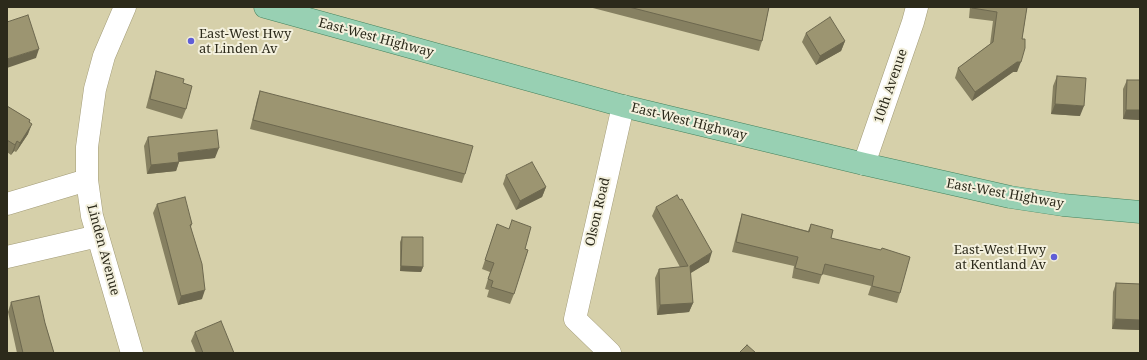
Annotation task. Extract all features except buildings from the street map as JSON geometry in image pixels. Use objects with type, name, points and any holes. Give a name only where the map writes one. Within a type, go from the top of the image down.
[{"type":"main road","name":"East-West Highway","points":[[265,7],[623,106],[864,164],[1010,197],[1063,205],[1140,212]]},
{"type":"main road","name":"East-West Highway","points":[[1118,209],[1140,203]]},
{"type":"street","name":"Linden Avenue","points":[[125,7],[104,56],[94,89],[87,147],[87,180],[92,216],[132,353]]},
{"type":"street","name":"10th Avenue","points":[[864,164],[917,7]]},
{"type":"street","name":"Olson Road","points":[[610,353],[574,319],[623,106]]},
{"type":"street","points":[[7,204],[87,180]]},
{"type":"street","points":[[7,257],[98,236]]},
{"type":"place","name":"East-West Hwy at Linden Av","points":[[191,41]]},
{"type":"place","name":"East-West Hwy at Kentland Av","points":[[1054,257]]}]
